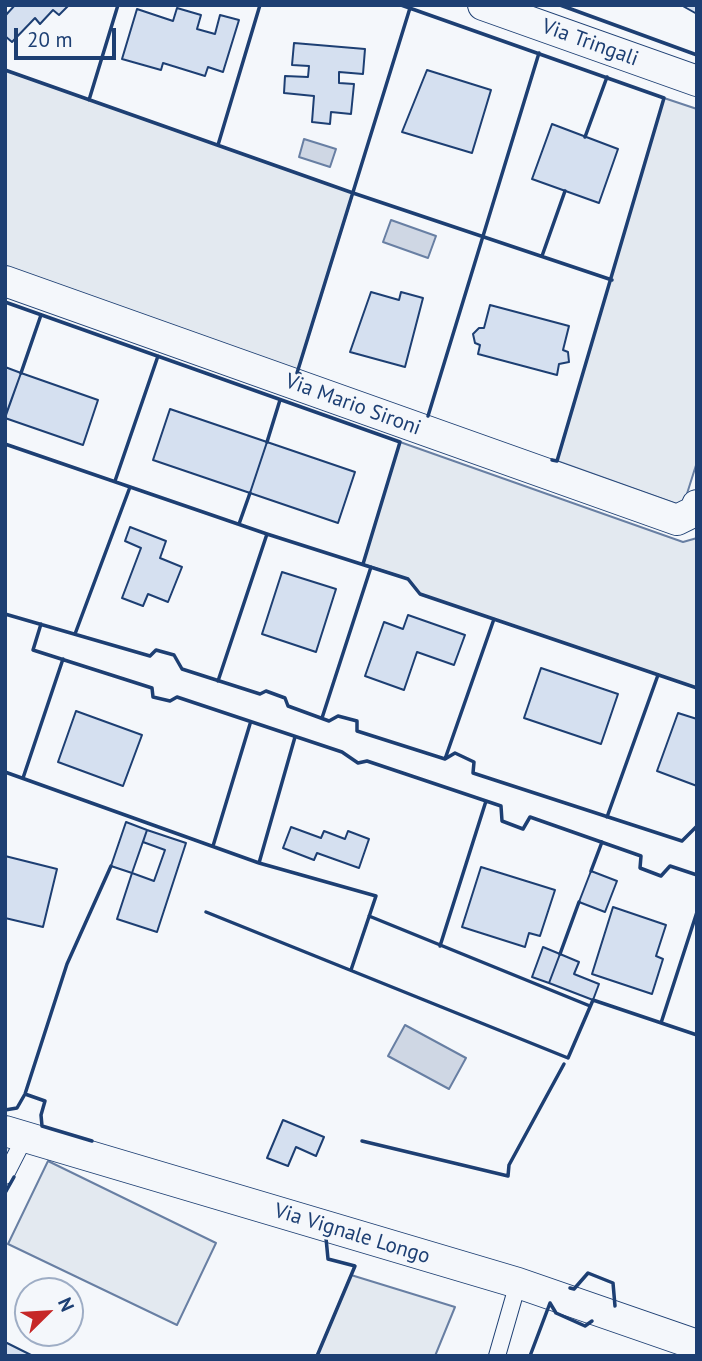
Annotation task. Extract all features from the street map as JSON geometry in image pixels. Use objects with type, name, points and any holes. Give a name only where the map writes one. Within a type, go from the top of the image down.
[{"type":"street","name":"Via Tringali","points":[[483,5],[543,15],[697,81]]},
{"type":"street","name":"Via Mario Sironi","points":[[5,281],[677,520],[695,511],[697,505]]},
{"type":"street","name":"Via Vignale Longo","points":[[10,1134],[518,1283],[697,1345]]},
{"type":"lane","points":[[5,1176],[10,1134]]},
{"type":"lane","points":[[497,1356],[518,1283]]},
{"type":"shaded area","points":[[5,70],[353,193],[297,373],[5,267]]},
{"type":"shaded area","points":[[664,98],[697,109],[697,462],[685,500],[677,504],[557,461]]},
{"type":"shaded area","points":[[304,139],[336,149],[330,167],[299,157]]},
{"type":"shaded area","points":[[391,220],[436,236],[428,258],[383,242]]},
{"type":"shaded area","points":[[400,442],[683,542],[697,538],[697,688],[420,594],[408,579],[363,564]]},
{"type":"shaded area","points":[[405,1025],[466,1058],[449,1089],[388,1056]]},
{"type":"shaded area","points":[[48,1161],[216,1243],[177,1325],[84,1280],[84,1277],[77,1277],[8,1244]]},
{"type":"shaded area","points":[[351,1275],[455,1307],[435,1356],[317,1356]]},
{"type":"building","points":[[15,5],[69,5],[59,15],[53,10],[40,24],[35,18],[12,42],[5,36],[5,16]]},
{"type":"building","points":[[681,5],[697,5],[697,14]]},
{"type":"building","points":[[177,8],[201,15],[197,29],[215,34],[220,15],[239,20],[223,72],[208,67],[205,76],[163,63],[161,70],[122,59],[137,9],[173,21]]},
{"type":"building","points":[[294,43],[365,49],[363,74],[339,72],[339,83],[354,84],[351,114],[331,112],[330,124],[312,122],[314,96],[284,93],[285,76],[308,77],[309,66],[292,65]]},
{"type":"building","points":[[427,70],[491,90],[472,153],[402,132]]},
{"type":"building","points":[[552,124],[618,149],[599,203],[532,179]]},
{"type":"building","points":[[371,292],[399,300],[401,292],[423,298],[405,367],[350,352]]},
{"type":"building","points":[[490,305],[569,326],[563,350],[568,352],[569,362],[559,364],[557,375],[478,354],[480,345],[475,343],[473,334],[479,328],[484,328]]},
{"type":"building","points":[[5,367],[21,373],[5,417]]},
{"type":"building","points":[[21,373],[98,400],[83,445],[5,418]]},
{"type":"building","points":[[170,409],[267,442],[250,493],[153,460]]},
{"type":"building","points":[[267,442],[355,472],[338,523],[250,493]]},
{"type":"building","points":[[130,527],[166,541],[160,558],[182,567],[168,602],[148,594],[143,606],[122,598],[141,548],[125,541]]},
{"type":"building","points":[[282,572],[336,589],[316,652],[262,634]]},
{"type":"building","points":[[408,615],[465,635],[454,665],[417,652],[404,690],[365,676],[384,622],[403,629]]},
{"type":"building","points":[[541,668],[618,694],[601,744],[524,718]]},
{"type":"building","points":[[76,711],[142,735],[123,786],[58,762]]},
{"type":"building","points":[[678,713],[697,719],[697,786],[657,771]]},
{"type":"building","points":[[126,822],[147,830],[132,873],[111,866]]},
{"type":"building","points":[[291,827],[321,838],[324,831],[345,839],[348,831],[369,839],[359,868],[317,853],[314,860],[283,848]]},
{"type":"building","points":[[147,830],[186,843],[157,932],[117,919],[132,873],[154,881],[165,850],[143,842]]},
{"type":"building","points":[[5,856],[57,869],[43,927],[5,918]]},
{"type":"building","points":[[481,867],[555,890],[540,936],[529,933],[525,947],[462,927]]},
{"type":"building","points":[[591,871],[617,881],[605,912],[579,902]]},
{"type":"building","points":[[613,907],[666,925],[656,956],[663,959],[652,994],[592,974]]},
{"type":"building","points":[[543,947],[560,954],[549,983],[532,977]]},
{"type":"building","points":[[560,954],[579,962],[574,974],[599,984],[593,1000],[549,983]]},
{"type":"building","points":[[283,1120],[324,1137],[316,1156],[296,1147],[288,1166],[267,1158]]},
{"type":"building","points":[[5,1342],[33,1356],[5,1356]]},
{"type":"wall","points":[[89,100],[118,5]]},
{"type":"wall","points":[[218,145],[260,5]]},
{"type":"wall","points":[[401,5],[664,98],[557,461],[552,460]]},
{"type":"wall","points":[[560,5],[697,55]]},
{"type":"wall","points":[[300,374],[297,373],[410,8]]},
{"type":"wall","points":[[428,416],[539,53]]},
{"type":"wall","points":[[5,70],[353,193],[612,280]]},
{"type":"wall","points":[[585,137],[607,77]]},
{"type":"wall","points":[[542,256],[565,191]]},
{"type":"wall","points":[[5,302],[400,442],[363,564]]},
{"type":"wall","points":[[21,373],[41,315]]},
{"type":"wall","points":[[115,481],[158,356]]},
{"type":"wall","points":[[267,442],[280,400]]},
{"type":"wall","points":[[5,444],[267,534],[408,579],[420,594],[697,688]]},
{"type":"wall","points":[[75,634],[130,487]]},
{"type":"wall","points":[[239,524],[250,493]]},
{"type":"wall","points":[[218,681],[267,534]]},
{"type":"wall","points":[[322,718],[371,567]]},
{"type":"wall","points":[[5,614],[150,656],[156,650],[174,655],[182,669],[260,694],[266,691],[285,698],[288,706],[329,721],[338,716],[357,721],[357,731],[445,759],[455,753],[474,762],[473,773],[682,841],[697,826]]},
{"type":"wall","points":[[445,759],[494,619]]},
{"type":"wall","points":[[41,624],[33,650],[152,688],[153,697],[170,701],[177,697],[342,752],[358,763],[367,761],[501,806],[502,821],[523,829],[530,817],[641,856],[640,868],[661,876],[670,866],[697,875]]},
{"type":"wall","points":[[23,778],[63,659]]},
{"type":"wall","points":[[607,817],[658,675]]},
{"type":"wall","points":[[213,846],[250,724]]},
{"type":"wall","points":[[259,863],[295,737]]},
{"type":"wall","points":[[5,772],[259,863],[376,896],[351,970]]},
{"type":"wall","points":[[440,946],[486,801]]},
{"type":"wall","points":[[591,871],[602,842]]},
{"type":"wall","points":[[5,1110],[17,1108],[25,1094],[67,964],[111,866]]},
{"type":"wall","points":[[560,954],[579,902]]},
{"type":"wall","points":[[206,912],[568,1058],[593,1000],[697,1035]]},
{"type":"wall","points":[[661,1023],[697,912]]},
{"type":"wall","points":[[369,916],[590,1006]]},
{"type":"wall","points":[[362,1141],[508,1176],[509,1165],[564,1064]]},
{"type":"wall","points":[[25,1094],[45,1101],[41,1115],[42,1126],[92,1141]]},
{"type":"wall","points":[[5,1193],[14,1177]]},
{"type":"wall","points":[[317,1356],[355,1266],[328,1259],[326,1238]]},
{"type":"wall","points":[[570,1288],[574,1289],[588,1273],[613,1283],[615,1306]]},
{"type":"wall","points":[[530,1356],[550,1303],[556,1313],[585,1326],[592,1321]]}]
